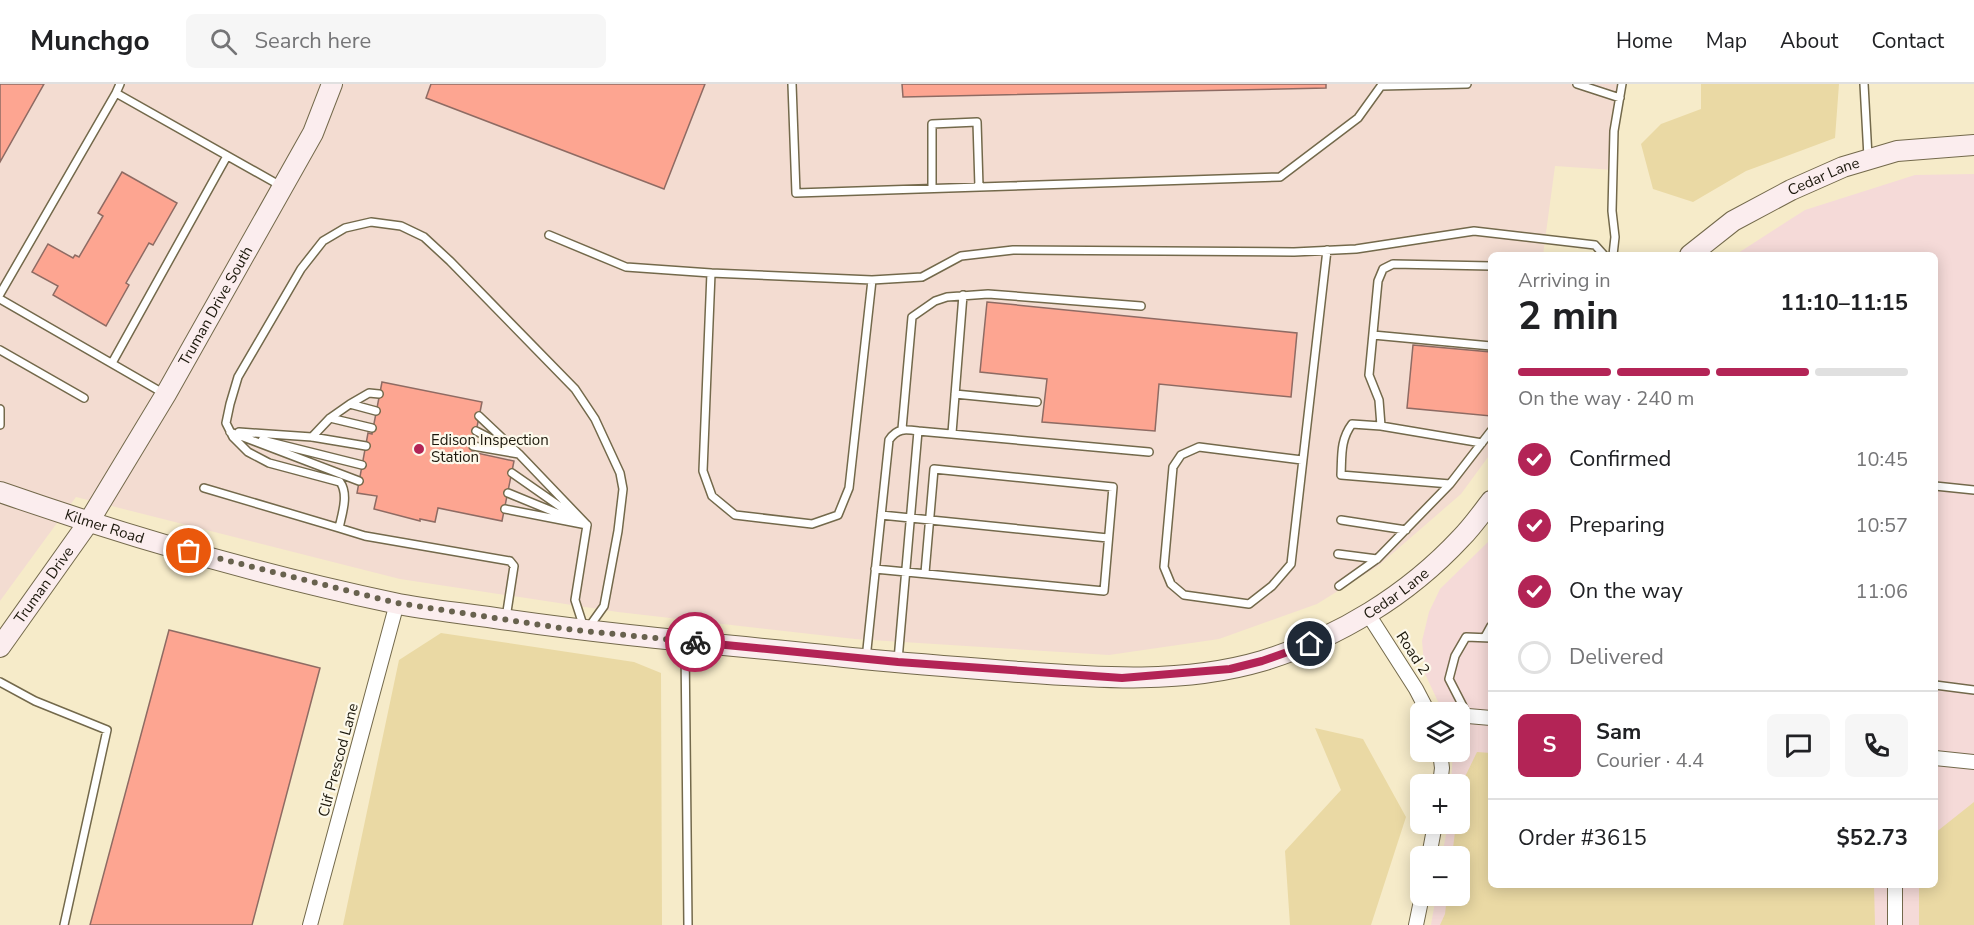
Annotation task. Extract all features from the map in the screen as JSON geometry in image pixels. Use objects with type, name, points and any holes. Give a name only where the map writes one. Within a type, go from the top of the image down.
[{"type":"street","name":"Truman Drive South","points":[[88,523],[166,394],[283,187],[313,133],[332,84]]},
{"type":"street","name":"Cedar Lane","points":[[1694,252],[1733,220],[1791,190],[1843,167],[1897,151],[1974,145]]},
{"type":"street","name":"Kilmer Road","points":[[0,492],[88,523],[247,567],[397,603],[505,620],[586,631],[898,662],[1113,678],[1172,675]]},
{"type":"street","name":"Cedar Lane","points":[[1172,675],[1230,669],[1262,661],[1310,644],[1368,614],[1425,573],[1462,537],[1488,505]]},
{"type":"street","name":"Truman Drive","points":[[0,647],[88,523]]},
{"type":"street","name":"Clif Prescod Lane","points":[[310,925],[397,603]]},
{"type":"street","name":"Road 2","points":[[1368,614],[1423,702]]},
{"type":"street","points":[[1470,716],[1488,718]]},
{"type":"street","points":[[1938,758],[1974,762]]},
{"type":"street","points":[[1895,888],[1895,925]]},
{"type":"street","points":[[1416,925],[1420,906]]},
{"type":"lane","points":[[0,294],[120,84]]},
{"type":"lane","points":[[792,84],[796,193],[1280,177],[1358,118],[1381,85],[1467,84]]},
{"type":"lane","points":[[1577,84],[1620,98]]},
{"type":"lane","points":[[1614,252],[1615,237],[1611,211],[1614,131],[1622,84]]},
{"type":"lane","points":[[1864,84],[1869,159]]},
{"type":"lane","points":[[116,93],[283,187]]},
{"type":"lane","points":[[932,188],[932,124],[977,122],[979,187]]},
{"type":"lane","points":[[112,363],[227,156]]},
{"type":"lane","points":[[339,528],[345,496],[344,486],[340,482],[269,463],[248,452],[233,437],[226,423],[238,377],[301,269],[323,241],[345,228],[371,222],[401,226],[424,237],[450,261],[575,389],[595,419],[620,473],[623,489],[621,511],[604,606],[586,631]]},
{"type":"lane","points":[[549,235],[626,267],[872,280],[922,277],[961,256],[1013,250],[1164,252],[1356,249],[1474,231],[1595,245],[1601,252]]},
{"type":"lane","points":[[1302,460],[1199,447],[1181,454],[1173,468],[1164,567],[1172,584],[1184,595],[1249,604],[1272,586],[1291,564],[1327,250]]},
{"type":"lane","points":[[1381,426],[1379,400],[1369,375],[1378,281],[1383,269],[1393,264],[1488,266]]},
{"type":"lane","points":[[711,273],[703,471],[712,496],[735,515],[812,525],[838,515],[849,488],[872,280]]},
{"type":"lane","points":[[902,429],[912,317],[935,301],[963,295],[988,294],[1141,306]]},
{"type":"lane","points":[[952,433],[963,295]]},
{"type":"lane","points":[[0,299],[166,394]]},
{"type":"lane","points":[[1372,334],[1488,346]]},
{"type":"lane","points":[[0,350],[84,398]]},
{"type":"lane","points":[[312,437],[330,418],[350,404],[369,393],[379,394]]},
{"type":"lane","points":[[955,394],[1036,402]]},
{"type":"lane","points":[[350,404],[376,411]]},
{"type":"lane","points":[[0,409],[0,425]]},
{"type":"lane","points":[[479,416],[587,525]]},
{"type":"lane","points":[[330,418],[372,428]]},
{"type":"lane","points":[[1450,484],[1341,475],[1342,444],[1345,433],[1352,424],[1381,426],[1482,442]]},
{"type":"lane","points":[[866,659],[889,440],[894,433],[902,429],[1149,452]]},
{"type":"lane","points":[[476,431],[519,454]]},
{"type":"lane","points":[[898,662],[918,431]]},
{"type":"lane","points":[[230,432],[312,437],[366,446]]},
{"type":"lane","points":[[230,432],[362,465]]},
{"type":"lane","points":[[230,432],[359,481]]},
{"type":"lane","points":[[1339,586],[1377,559],[1406,530],[1450,484],[1488,435]]},
{"type":"lane","points":[[473,446],[519,454]]},
{"type":"lane","points":[[875,569],[1104,591],[1113,487],[934,470],[925,573]]},
{"type":"lane","points":[[512,473],[587,525]]},
{"type":"lane","points":[[1938,486],[1974,490]]},
{"type":"lane","points":[[204,488],[365,536],[510,561],[514,566],[505,620]]},
{"type":"lane","points":[[508,493],[587,525]]},
{"type":"lane","points":[[505,509],[587,525]]},
{"type":"lane","points":[[881,515],[1108,538]]},
{"type":"lane","points":[[1341,520],[1406,530]]},
{"type":"lane","points":[[586,631],[575,600],[587,525]]},
{"type":"lane","points":[[1338,554],[1377,559]]},
{"type":"lane","points":[[1461,702],[1449,679],[1455,656],[1466,637],[1488,637]]},
{"type":"lane","points":[[684,641],[688,925]]},
{"type":"lane","points":[[0,682],[35,701],[107,730],[64,925]]},
{"type":"lane","points":[[1938,685],[1974,690]]},
{"type":"shaded area","points":[[0,84],[1622,84],[1614,170],[1555,166],[1543,252],[1488,252],[1488,457],[1461,494],[1378,566],[1317,604],[1219,639],[1109,655],[855,639],[618,612],[400,579],[76,497],[0,601]]},
{"type":"shaded area","points":[[1701,84],[1839,84],[1835,138],[1746,171],[1693,202],[1653,189],[1641,144],[1661,124],[1701,109]]},
{"type":"shaded area","points":[[1974,174],[1974,925],[1431,925],[1434,906],[1470,906],[1470,846],[1444,846],[1446,834],[1470,834],[1470,774],[1452,774],[1452,762],[1470,762],[1470,702],[1438,702],[1425,674],[1422,641],[1429,612],[1440,589],[1488,542],[1488,888],[1938,888],[1938,252],[1740,252],[1805,210],[1915,175]]},
{"type":"shaded area","points":[[441,633],[634,662],[661,673],[662,925],[343,925],[399,660]]},
{"type":"shaded area","points":[[1315,728],[1363,739],[1406,817],[1371,925],[1290,925],[1285,851],[1341,790]]},
{"type":"shaded area","points":[[1477,752],[1488,753],[1488,888],[1874,888],[1875,925],[1440,925],[1446,906],[1470,906],[1470,846],[1453,846],[1455,834],[1470,834],[1470,774],[1466,774]]},
{"type":"shaded area","points":[[1974,802],[1974,925],[1919,925],[1919,888],[1938,888],[1938,831]]},
{"type":"building","points":[[0,84],[44,84],[0,162]]},
{"type":"building","points":[[431,84],[705,84],[664,189],[426,98]]},
{"type":"building","points":[[902,84],[1326,84],[1326,88],[903,97]]},
{"type":"building","points":[[122,172],[177,203],[153,245],[149,243],[126,283],[129,285],[106,326],[53,295],[58,286],[32,272],[48,244],[73,258],[75,255],[79,257],[103,216],[98,213]]},
{"type":"building","points":[[987,302],[1297,333],[1291,397],[1159,384],[1155,431],[1042,422],[1047,379],[980,372]]},
{"type":"building","points":[[1413,345],[1488,352],[1488,416],[1407,408]]},
{"type":"building","name":"Edison Inspection Station","points":[[382,382],[482,402],[472,452],[514,461],[502,521],[438,508],[435,522],[420,519],[420,521],[374,509],[377,496],[357,493],[368,433],[372,434]]},
{"type":"building","points":[[169,630],[320,668],[252,925],[90,925]]},
{"type":"way so far","points":[[189,551],[397,603],[574,630],[695,642]]},
{"type":"place","name":"Edison Inspection Station","points":[[419,449]]},
{"type":"route","points":[[695,642],[898,662],[1122,678],[1230,669],[1262,661],[1310,644]]}]
